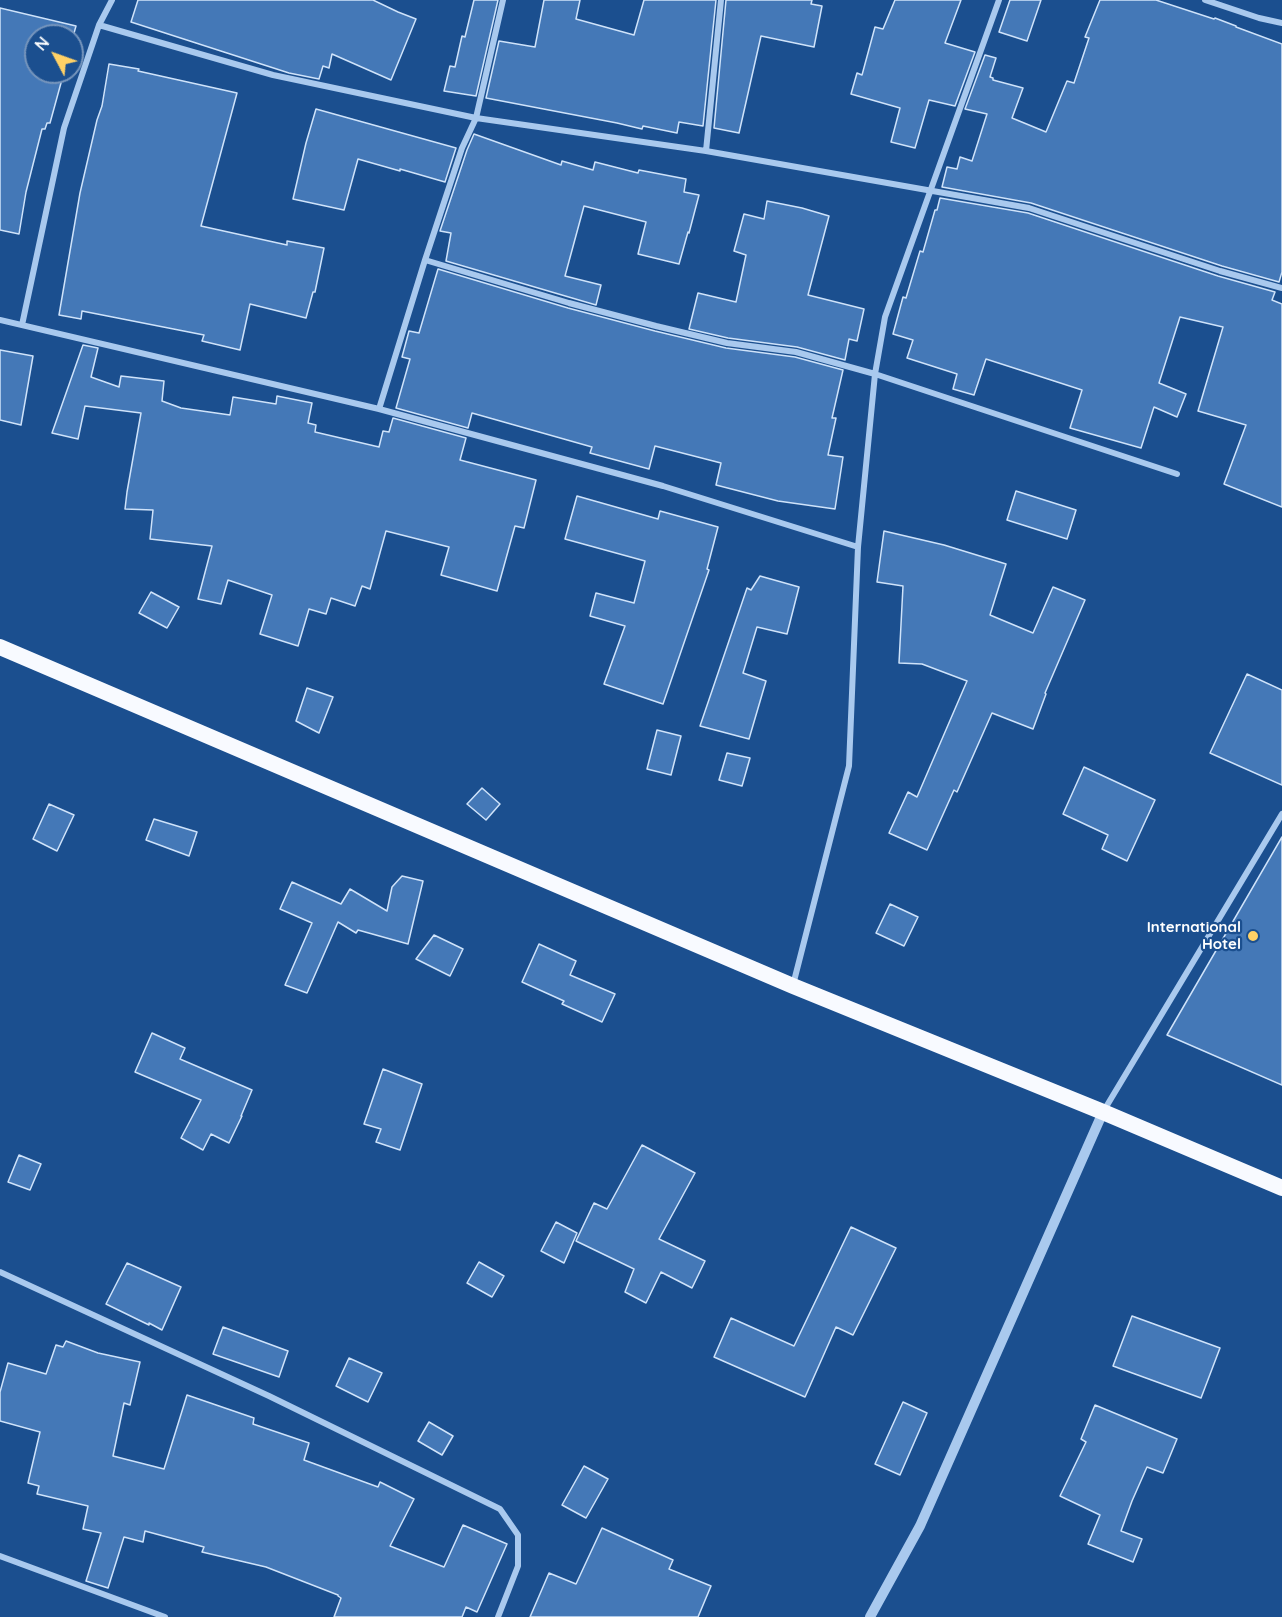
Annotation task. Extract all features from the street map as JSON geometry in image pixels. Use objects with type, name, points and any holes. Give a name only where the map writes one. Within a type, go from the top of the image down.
[{"type":"highway","points":[[0,647],[793,986],[1103,1112],[1282,1188]]},
{"type":"street","points":[[22,325],[64,128],[99,25],[112,0]]},
{"type":"street","points":[[379,409],[424,260],[462,148],[476,118],[503,0]]},
{"type":"street","points":[[706,151],[721,0]]},
{"type":"street","points":[[793,986],[849,766],[858,547],[875,374],[885,317],[999,0]]},
{"type":"street","points":[[1205,0],[1282,23]]},
{"type":"street","points":[[99,25],[273,75],[476,118],[706,151],[1029,208],[1220,271],[1282,288]]},
{"type":"street","points":[[424,260],[656,326],[727,343],[796,352],[875,374],[1177,474]]},
{"type":"street","points":[[0,320],[379,409],[663,486],[858,547]]},
{"type":"street","points":[[870,1617],[920,1526],[1103,1112],[1282,814]]},
{"type":"street","points":[[0,1272],[269,1396],[500,1509],[518,1535],[518,1566],[498,1617]]},
{"type":"street","points":[[0,1556],[165,1617]]},
{"type":"building","points":[[138,0],[373,0],[416,19],[391,80],[332,54],[329,68],[323,66],[319,79],[289,73],[131,22]]},
{"type":"building","points":[[474,0],[498,0],[476,96],[444,91],[450,66],[455,67],[462,36],[465,37]]},
{"type":"building","points":[[544,0],[580,0],[576,19],[634,35],[644,0],[716,0],[703,126],[679,122],[677,133],[643,126],[642,129],[486,98],[499,41],[535,47]]},
{"type":"building","points":[[726,0],[812,0],[811,4],[822,6],[814,47],[761,36],[739,133],[714,128]]},
{"type":"building","points":[[895,0],[961,0],[945,43],[975,52],[955,106],[929,100],[915,148],[891,142],[900,108],[851,94],[857,73],[862,75],[875,27],[883,29]]},
{"type":"building","points":[[1010,0],[1041,0],[1027,41],[999,32]]},
{"type":"building","points":[[1100,0],[1156,0],[1215,18],[1282,44],[1282,272],[1279,282],[1222,266],[1031,203],[942,187],[947,167],[957,169],[960,157],[972,161],[987,114],[965,109],[985,55],[996,58],[990,77],[993,80],[1023,88],[1012,118],[1046,132],[1067,81],[1074,83],[1089,38],[1085,37]]},
{"type":"building","points":[[0,8],[68,24],[24,24],[24,84],[61,84],[50,123],[42,129],[26,192],[19,234],[0,230]]},
{"type":"building","points":[[109,64],[237,93],[201,226],[287,245],[287,241],[324,248],[315,292],[313,292],[306,318],[250,304],[240,350],[202,341],[204,335],[82,311],[81,319],[59,315],[80,193],[102,106]]},
{"type":"building","points":[[316,109],[456,148],[445,182],[358,159],[344,210],[293,199]]},
{"type":"building","points":[[474,134],[561,165],[562,161],[593,170],[595,162],[638,173],[639,170],[686,179],[684,192],[699,195],[679,264],[638,254],[646,222],[584,206],[565,276],[601,285],[596,305],[446,261],[451,233],[440,231]]},
{"type":"building","points":[[940,198],[1028,213],[1218,276],[1275,292],[1272,300],[1282,304],[1282,507],[1224,484],[1246,425],[1198,411],[1223,327],[1180,317],[1159,383],[1186,394],[1177,417],[1154,407],[1141,448],[1070,428],[1082,390],[986,359],[974,395],[953,389],[957,374],[907,358],[913,340],[893,334],[903,297],[906,298],[920,251],[923,252]]},
{"type":"building","points":[[767,201],[829,216],[808,295],[864,309],[857,341],[849,339],[845,360],[797,347],[728,338],[689,329],[698,293],[736,302],[746,255],[734,251],[744,214],[764,219]]},
{"type":"building","points":[[438,269],[655,331],[726,348],[795,357],[843,370],[832,418],[836,418],[828,455],[843,457],[835,509],[778,501],[716,485],[721,463],[655,446],[649,469],[590,453],[592,447],[472,413],[468,428],[396,408],[410,359],[402,357],[409,331],[419,333]]},
{"type":"building","points":[[83,345],[98,348],[91,377],[119,387],[121,376],[164,381],[162,401],[181,408],[230,415],[233,397],[276,404],[277,396],[312,403],[308,423],[316,425],[315,432],[379,447],[383,431],[389,432],[393,418],[466,438],[460,460],[536,480],[524,528],[515,526],[497,591],[441,575],[449,547],[386,531],[370,589],[362,586],[355,606],[331,598],[326,614],[309,609],[298,646],[260,634],[272,595],[228,580],[221,604],[198,599],[212,546],[150,539],[153,510],[125,509],[141,413],[85,406],[78,439],[52,433]]},
{"type":"building","points":[[0,350],[33,356],[21,425],[0,420]]},
{"type":"building","points":[[1016,491],[1076,510],[1067,539],[1007,520]]},
{"type":"building","points":[[577,496],[658,519],[660,511],[718,527],[707,569],[709,570],[663,704],[604,684],[625,626],[590,616],[596,593],[634,603],[645,561],[565,539]]},
{"type":"building","points":[[884,531],[944,545],[1006,564],[990,615],[1033,633],[1053,587],[1085,600],[1045,693],[1033,729],[992,713],[957,792],[954,790],[927,850],[889,833],[908,792],[917,797],[967,681],[922,664],[899,663],[903,586],[877,582]]},
{"type":"building","points":[[760,576],[799,587],[787,634],[757,627],[743,673],[766,681],[749,739],[700,726],[747,588],[751,590]]},
{"type":"building","points":[[151,592],[179,607],[167,628],[139,613]]},
{"type":"building","points":[[1247,674],[1282,690],[1282,785],[1210,753]]},
{"type":"building","points":[[307,688],[333,697],[319,733],[296,721]]},
{"type":"building","points":[[657,730],[681,736],[671,775],[647,769]]},
{"type":"building","points":[[727,753],[750,758],[742,786],[719,780]]},
{"type":"building","points":[[1084,767],[1155,800],[1127,861],[1102,849],[1108,835],[1063,814]]},
{"type":"building","points":[[482,788],[500,804],[486,820],[467,804]]},
{"type":"building","points":[[49,804],[74,815],[57,851],[33,839]]},
{"type":"building","points":[[154,819],[197,832],[189,856],[146,840]]},
{"type":"building","name":"International Hotel","points":[[1282,837],[1282,1085],[1167,1035]]},
{"type":"building","points":[[402,876],[423,881],[408,944],[358,930],[356,933],[338,922],[307,993],[285,985],[312,923],[280,909],[292,882],[341,904],[350,889],[387,911],[392,887]]},
{"type":"building","points":[[890,904],[918,917],[904,946],[876,933]]},
{"type":"building","points":[[434,935],[463,949],[450,976],[416,959]]},
{"type":"building","points":[[539,944],[576,961],[570,975],[615,994],[602,1022],[522,982]]},
{"type":"building","points":[[152,1033],[185,1048],[180,1059],[252,1090],[229,1143],[211,1134],[203,1150],[181,1138],[201,1100],[135,1072]]},
{"type":"building","points":[[383,1069],[422,1084],[400,1150],[376,1142],[381,1129],[364,1124]]},
{"type":"building","points":[[642,1145],[695,1173],[659,1239],[705,1261],[692,1288],[661,1272],[646,1303],[625,1292],[634,1269],[576,1241],[594,1203],[607,1209]]},
{"type":"building","points":[[19,1155],[41,1164],[30,1190],[8,1182]]},
{"type":"building","points":[[556,1222],[577,1233],[564,1263],[541,1251]]},
{"type":"building","points":[[851,1227],[896,1248],[853,1335],[836,1327],[805,1397],[714,1357],[731,1318],[794,1346]]},
{"type":"building","points":[[479,1262],[504,1276],[492,1297],[467,1283]]},
{"type":"building","points":[[127,1263],[181,1287],[162,1330],[106,1304]]},
{"type":"building","points":[[1132,1316],[1220,1348],[1201,1398],[1113,1366]]},
{"type":"building","points":[[223,1327],[288,1351],[279,1377],[213,1354]]},
{"type":"building","points":[[66,1341],[98,1353],[140,1362],[130,1405],[124,1403],[113,1456],[164,1469],[187,1395],[254,1418],[253,1424],[309,1443],[304,1460],[378,1487],[380,1482],[414,1499],[390,1546],[444,1567],[463,1525],[507,1544],[477,1612],[466,1607],[462,1617],[334,1617],[341,1598],[338,1595],[266,1567],[202,1552],[204,1547],[145,1531],[143,1542],[124,1537],[108,1588],[86,1581],[101,1533],[83,1529],[88,1506],[37,1494],[39,1486],[28,1483],[40,1432],[0,1421],[0,1392],[8,1363],[46,1374],[56,1345],[63,1347]]},
{"type":"building","points":[[349,1358],[382,1373],[368,1402],[336,1386]]},
{"type":"building","points":[[903,1402],[927,1413],[900,1475],[875,1464]]},
{"type":"building","points":[[1095,1405],[1177,1439],[1163,1473],[1147,1467],[1121,1531],[1142,1539],[1133,1562],[1088,1544],[1100,1515],[1060,1496],[1086,1442],[1081,1439]]},
{"type":"building","points":[[429,1422],[453,1436],[442,1455],[418,1441]]},
{"type":"building","points":[[584,1466],[608,1479],[586,1518],[562,1505]]},
{"type":"building","points":[[602,1528],[673,1560],[669,1569],[711,1586],[698,1617],[530,1617],[549,1573],[576,1584]]},
{"type":"place","name":"International Hotel","points":[[1253,936]]}]
